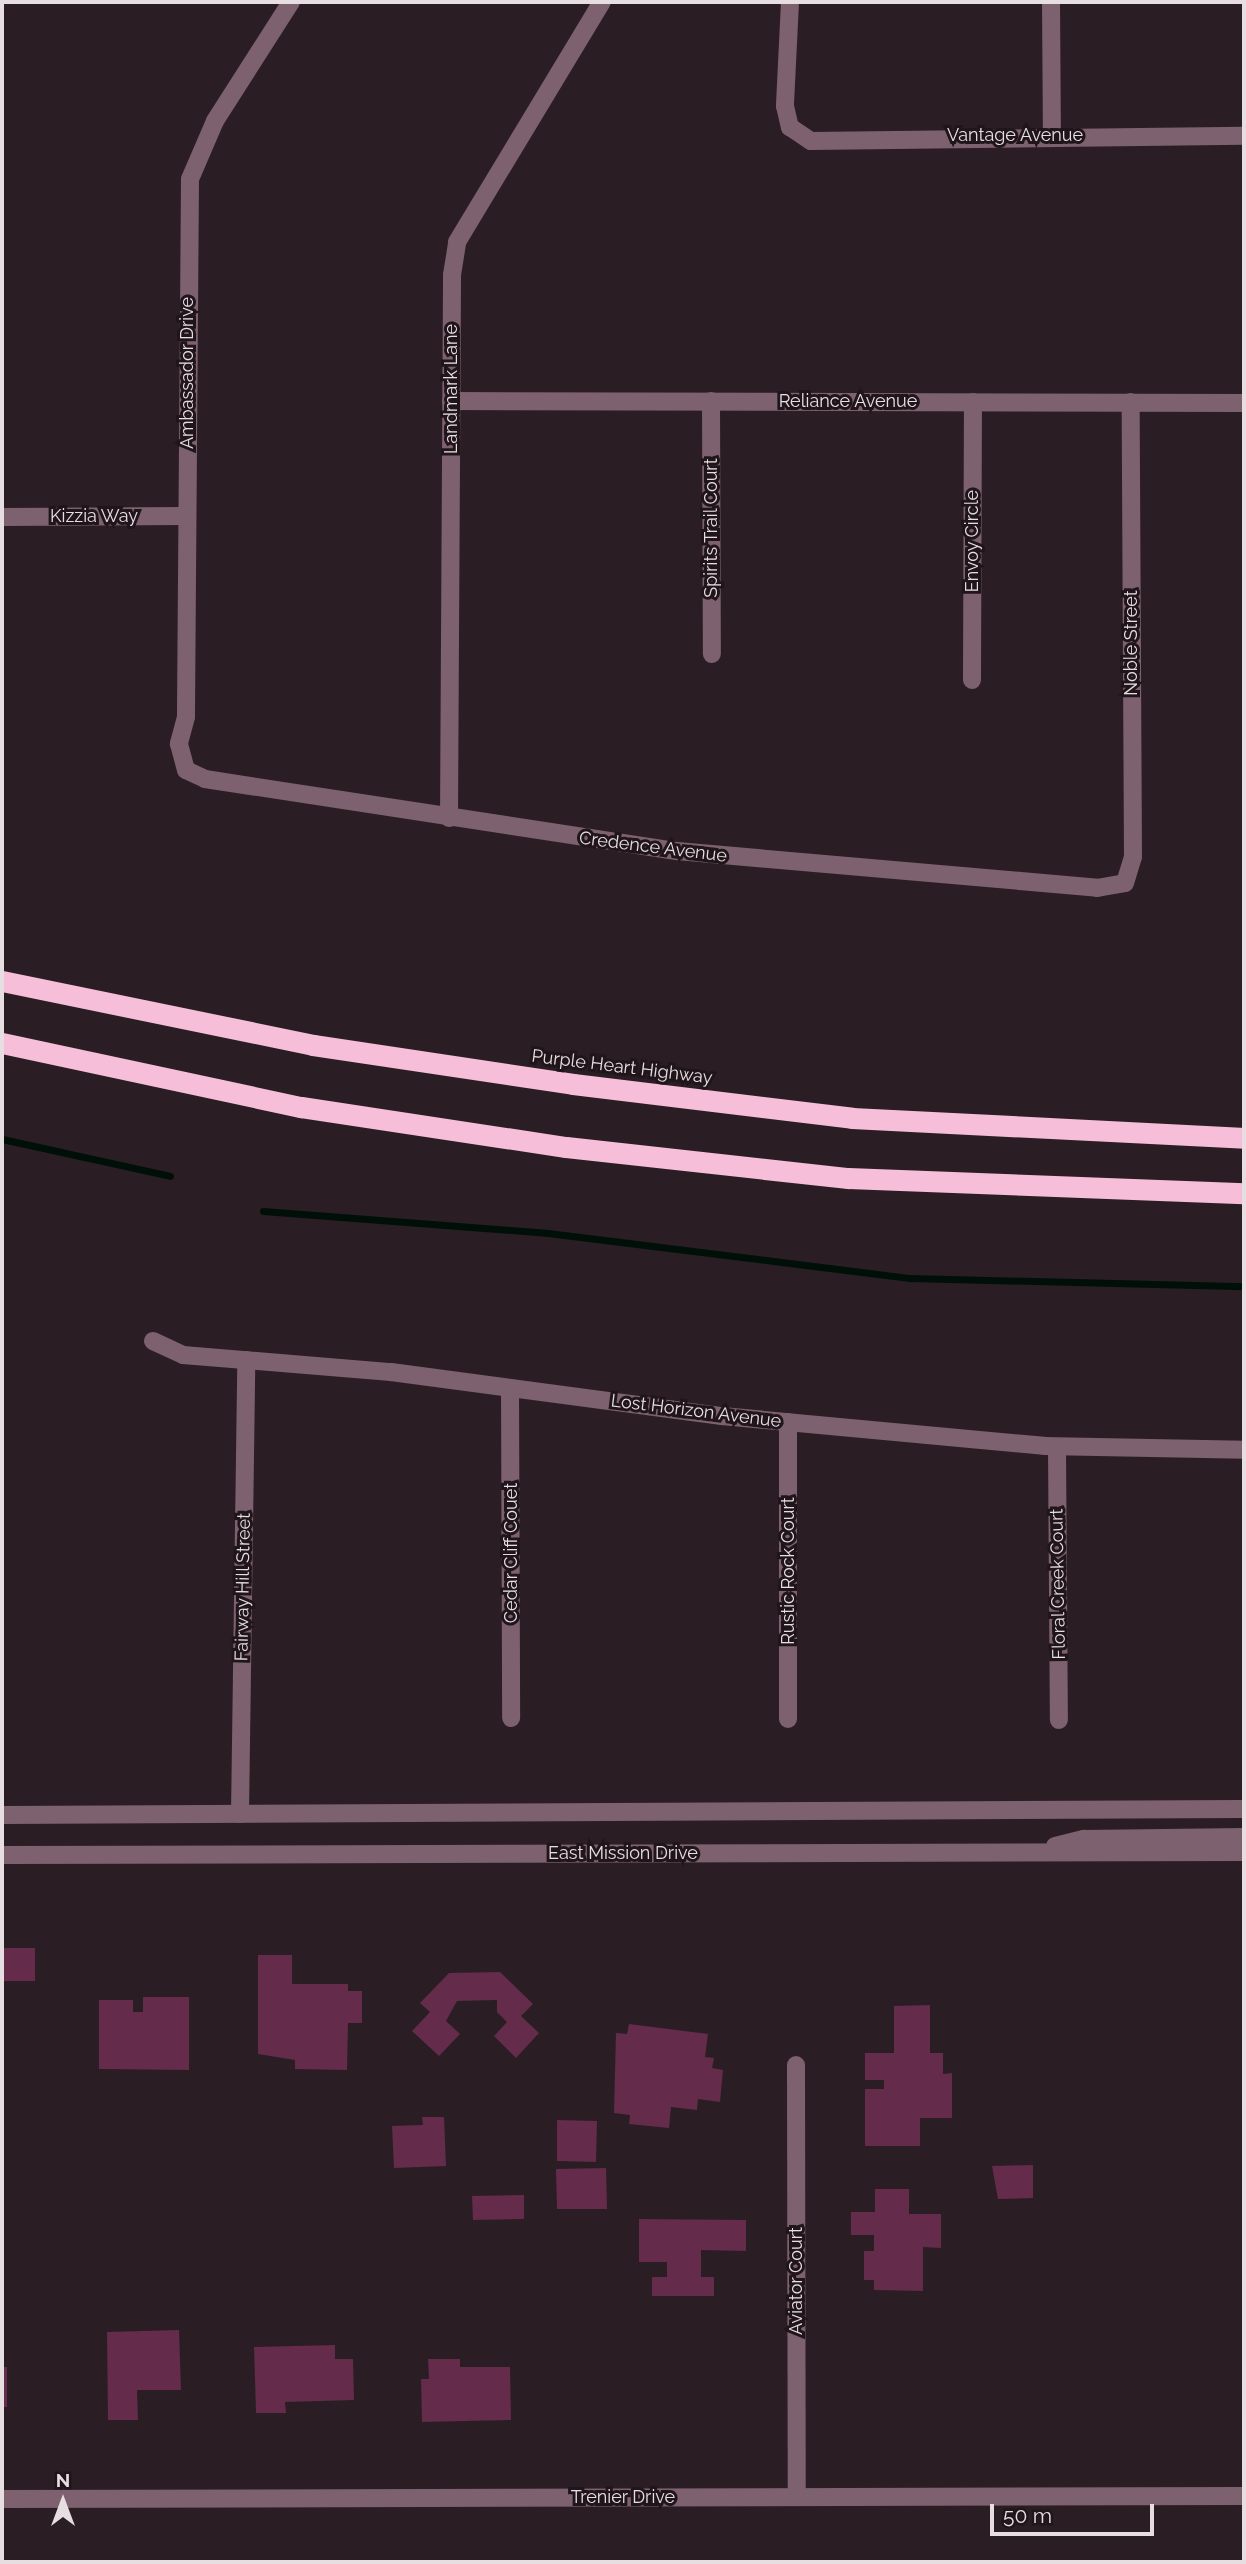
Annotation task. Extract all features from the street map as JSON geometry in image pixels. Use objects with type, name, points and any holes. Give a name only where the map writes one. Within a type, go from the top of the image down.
[{"type":"highway","name":"Purple Heart Highway","points":[[2,981],[313,1045],[573,1084],[852,1118],[1244,1138]]},
{"type":"highway","points":[[2,1044],[300,1107],[566,1147],[848,1178],[1244,1193]]},
{"type":"street","name":"Ambassador Drive","points":[[186,770],[179,744],[186,717],[190,179],[215,121],[291,2]]},
{"type":"street","name":"Landmark Lane","points":[[449,818],[452,275],[466,219],[602,2]]},
{"type":"street","name":"Vantage Avenue","points":[[790,2],[785,106],[790,127],[811,141],[1052,135],[1244,136]]},
{"type":"street","points":[[1051,2],[1052,135]]},
{"type":"street","name":"Reliance Avenue","points":[[451,401],[1244,402]]},
{"type":"street","name":"Spirits Trail Court","points":[[711,401],[712,654]]},
{"type":"street","name":"Envoy Circle","points":[[972,680],[973,402]]},
{"type":"street","name":"Noble Street","points":[[1125,883],[1133,857],[1131,402]]},
{"type":"street","name":"Kizzia Way","points":[[2,517],[187,516]]},
{"type":"street","name":"Credence Avenue","points":[[186,770],[205,779],[449,818],[818,866],[1097,888],[1125,883]]},
{"type":"street","name":"Lost Horizon Avenue","points":[[153,1341],[183,1355],[510,1388],[788,1422],[1057,1447],[1244,1450]]},
{"type":"street","name":"Fairway Hill Street","points":[[240,1814],[246,1360]]},
{"type":"street","name":"Cedar Cliff Couet","points":[[510,1388],[511,1718]]},
{"type":"street","name":"Rustic Rock Court","points":[[788,1422],[788,1719]]},
{"type":"street","name":"Floral Creek Court","points":[[1057,1447],[1059,1720]]},
{"type":"street","points":[[2,1815],[1244,1809]]},
{"type":"street","points":[[1028,1853],[1084,1839],[1244,1838]]},
{"type":"street","name":"East Mission Drive","points":[[2,1855],[1244,1853]]},
{"type":"street","name":"Aviator Court","points":[[796,2065],[797,2497]]},
{"type":"street","name":"Trenier Drive","points":[[2,2499],[1244,2496]]},
{"type":"building","points":[[2,1948],[35,1948],[35,1981],[2,1981]]},
{"type":"building","points":[[258,1955],[292,1955],[292,1984],[348,1984],[348,1991],[362,1991],[362,2023],[348,2023],[347,2070],[295,2069],[295,2060],[258,2054]]},
{"type":"building","points":[[500,1972],[533,2004],[521,2016],[539,2033],[516,2058],[494,2036],[507,2022],[497,2012],[497,2000],[457,2001],[446,2021],[460,2034],[439,2056],[412,2031],[430,2012],[420,2003],[449,1973]]},
{"type":"building","points":[[143,1997],[189,1997],[189,2070],[99,2069],[99,2000],[133,2000],[133,2012],[143,2012]]},
{"type":"building","points":[[930,2005],[930,2053],[943,2053],[943,2074],[952,2073],[952,2118],[920,2118],[920,2146],[865,2146],[865,2089],[884,2089],[884,2080],[865,2080],[865,2053],[894,2053],[894,2006]]},
{"type":"building","points":[[629,2024],[708,2034],[705,2057],[714,2058],[712,2068],[723,2070],[720,2102],[698,2099],[697,2110],[671,2107],[669,2128],[629,2124],[630,2115],[614,2113],[616,2033],[627,2034]]},
{"type":"building","points":[[422,2117],[444,2117],[446,2166],[394,2168],[392,2126],[423,2125]]},
{"type":"building","points":[[557,2120],[597,2121],[596,2162],[557,2161]]},
{"type":"building","points":[[1033,2165],[1033,2198],[998,2199],[992,2166]]},
{"type":"building","points":[[606,2168],[607,2209],[557,2209],[556,2169]]},
{"type":"building","points":[[875,2189],[909,2189],[909,2214],[941,2214],[941,2248],[923,2247],[923,2291],[874,2290],[874,2280],[864,2280],[864,2251],[874,2251],[874,2235],[851,2235],[851,2212],[875,2212]]},
{"type":"building","points":[[524,2195],[524,2219],[473,2220],[472,2196]]},
{"type":"building","points":[[639,2219],[746,2220],[746,2251],[701,2250],[701,2277],[714,2277],[714,2296],[652,2296],[652,2277],[667,2277],[667,2262],[639,2262]]},
{"type":"building","points":[[179,2330],[181,2390],[137,2390],[138,2420],[108,2420],[107,2332]]},
{"type":"building","points":[[335,2345],[335,2359],[353,2359],[354,2400],[285,2402],[286,2413],[256,2413],[254,2347]]},
{"type":"building","points":[[428,2359],[460,2359],[460,2367],[510,2367],[511,2420],[422,2422],[421,2379],[429,2379]]},
{"type":"building","points":[[2,2367],[7,2367],[7,2407],[2,2407]]},
{"type":"waterway","points":[[2,1139],[170,1176]]},
{"type":"waterway","points":[[263,1211],[548,1233],[910,1278],[1244,1286]]}]
